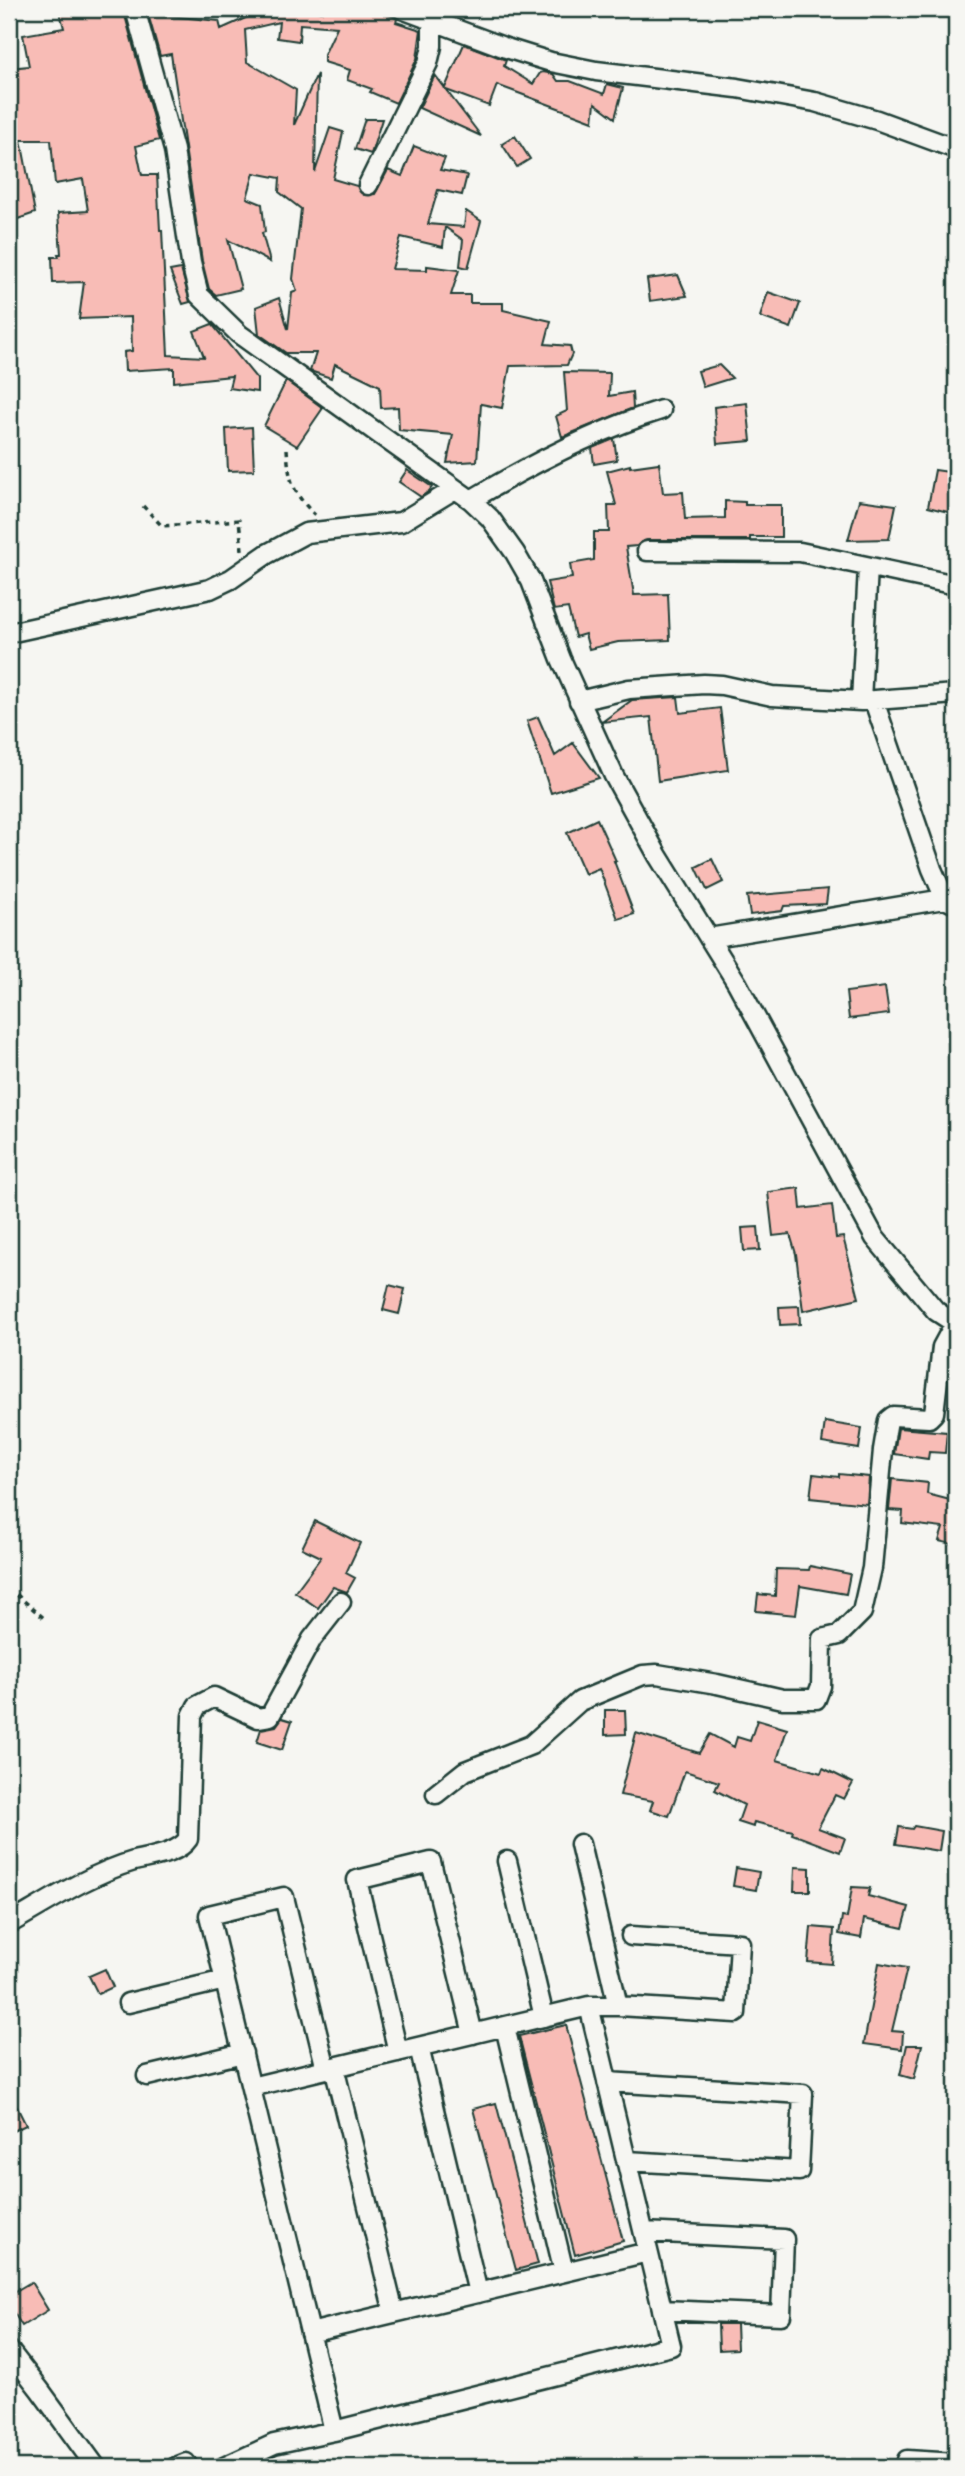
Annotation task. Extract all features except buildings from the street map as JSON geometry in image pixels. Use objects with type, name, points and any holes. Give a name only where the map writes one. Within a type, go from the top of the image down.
[{"type":"street","points":[[135,9],[174,150],[191,263],[199,295],[239,334],[471,500],[490,518],[515,553],[531,582],[579,701],[614,776],[658,856],[737,983],[876,1238],[936,1311],[956,1324],[942,1347],[934,1413],[929,1418],[893,1416],[887,1420],[872,1568],[862,1612],[839,1635],[822,1639],[821,1686],[816,1699],[783,1699],[718,1684],[657,1674],[643,1675],[580,1701],[531,1745],[465,1771],[436,1794]]},
{"type":"street","points":[[402,9],[551,62],[596,71],[737,88],[816,102],[956,149]]},
{"type":"street","points":[[369,185],[428,63],[432,46],[432,20]]},
{"type":"street","points":[[471,500],[621,422],[661,410]]},
{"type":"street","points":[[9,633],[210,589],[306,533],[329,528],[401,522],[455,489]]},
{"type":"street","points":[[647,551],[782,551],[956,585]]},
{"type":"street","points":[[709,938],[952,900],[867,701],[868,567]]},
{"type":"street","points":[[579,701],[629,689],[715,684],[772,696],[867,701],[956,694]]},
{"type":"street","points":[[9,1924],[113,1867],[184,1845],[188,1839],[192,1716],[204,1702],[218,1698],[258,1718],[270,1716],[312,1639],[341,1602]]},
{"type":"street","points":[[580,1844],[618,2006]]},
{"type":"street","points":[[507,1861],[544,2017]]},
{"type":"street","points":[[398,2052],[357,1880],[431,1862],[473,2034]]},
{"type":"street","points":[[334,2431],[209,1915],[284,1897],[394,2313]]},
{"type":"street","points":[[251,2087],[589,2006],[736,2013],[740,1943],[631,1937]]},
{"type":"street","points":[[128,2003],[225,1980]]},
{"type":"street","points":[[224,2467],[275,2444],[670,2347],[589,2006]]},
{"type":"street","points":[[505,2026],[564,2272]]},
{"type":"street","points":[[419,2047],[478,2293]]},
{"type":"street","points":[[146,2076],[243,2053]]},
{"type":"street","points":[[607,2082],[803,2094],[799,2171],[627,2161]]},
{"type":"street","points":[[644,2232],[784,2239],[780,2315],[662,2310]]},
{"type":"street","points":[[310,2333],[648,2252]]},
{"type":"street","points":[[9,2350],[96,2467]]},
{"type":"street","points":[[909,2467],[907,2460],[956,2463]]},
{"type":"street","points":[[176,2467],[186,2463],[188,2467]]},
{"type":"path","points":[[287,449],[289,476],[299,499],[329,528]]},
{"type":"path","points":[[144,506],[162,526],[239,520],[243,571]]},
{"type":"path","points":[[9,1588],[46,1620]]}]
